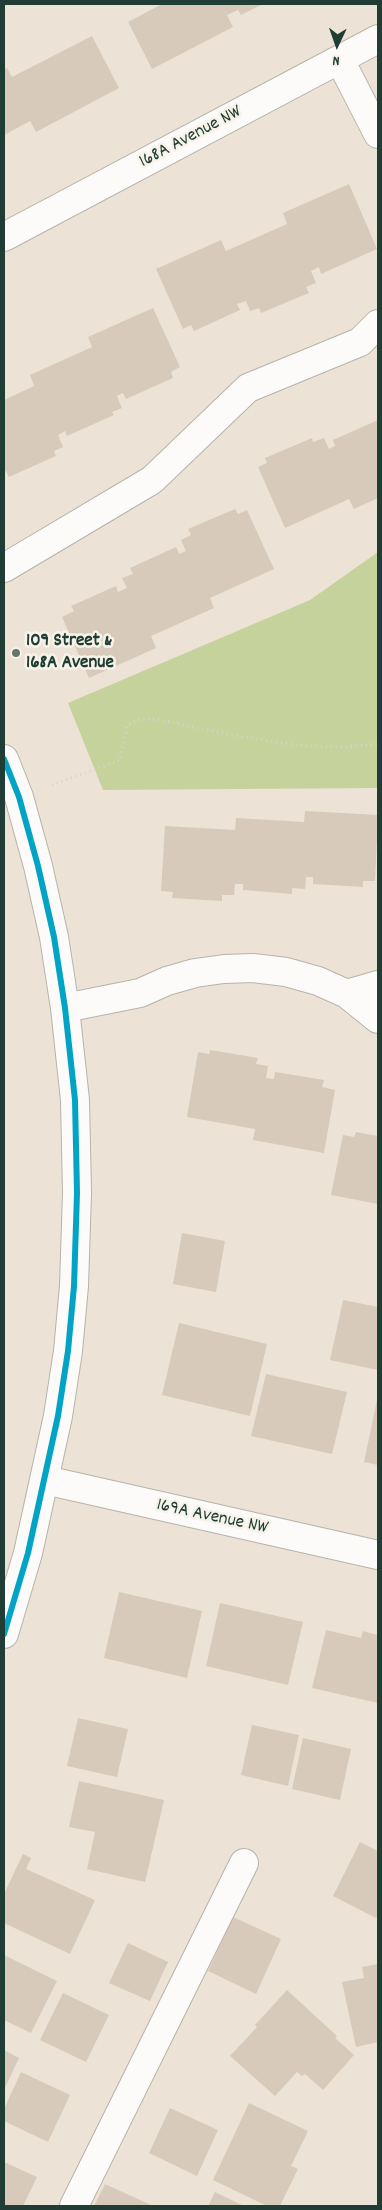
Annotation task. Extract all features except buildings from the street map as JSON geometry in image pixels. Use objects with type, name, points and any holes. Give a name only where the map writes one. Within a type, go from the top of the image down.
[{"type":"street","name":"168A Avenue NW","points":[[4,238],[378,39]]},
{"type":"street","points":[[340,60],[378,134]]},
{"type":"street","points":[[4,568],[15,564],[152,480],[248,388],[360,342],[378,324]]},
{"type":"street","points":[[4,759],[19,797],[38,866],[54,937],[65,1008],[75,1100],[77,1193],[74,1286],[60,1407],[28,1553],[4,1634]]},
{"type":"street","points":[[65,1008],[140,993],[167,981],[195,973],[253,968],[286,972],[318,981],[347,994],[378,1019]]},
{"type":"street","points":[[347,994],[378,985]]},
{"type":"street","name":"169A Avenue NW","points":[[45,1480],[378,1555]]},
{"type":"street","points":[[74,2206],[244,1863]]},
{"type":"path","points":[[19,797],[120,760],[128,725],[141,719],[156,719],[237,736],[303,746],[346,747],[378,744]]},
{"type":"green space","points":[[378,552],[378,788],[103,790],[68,703],[310,600]]},
{"type":"transit line","points":[[4,759],[19,797],[38,866],[54,937],[65,1008],[75,1100],[77,1193],[74,1286],[68,1351],[58,1416],[28,1553],[4,1634]]},
{"type":"place","name":"109 Street & 168A Avenue","points":[[16,653]]}]
